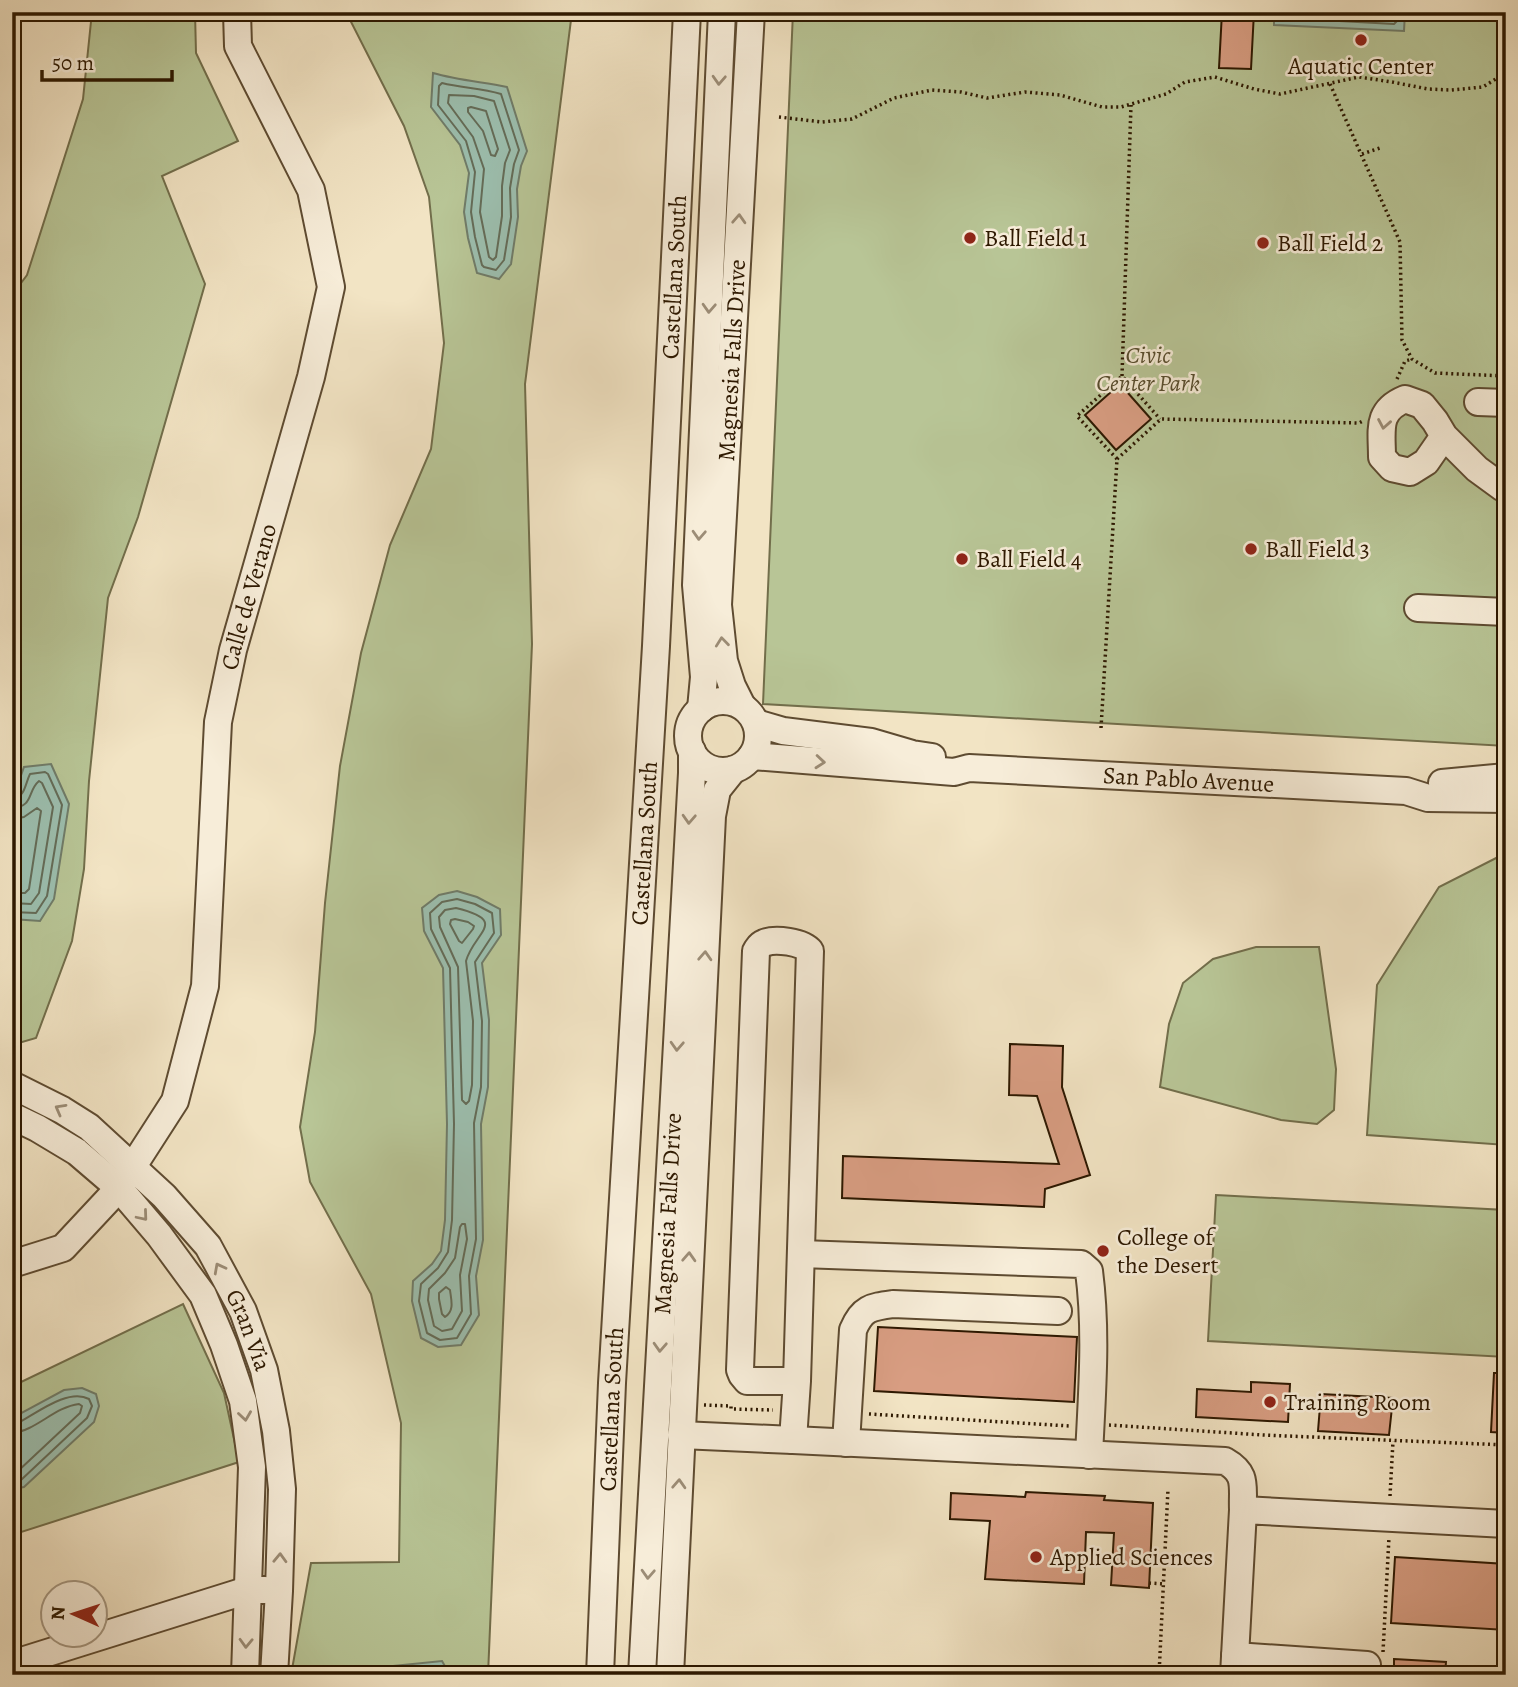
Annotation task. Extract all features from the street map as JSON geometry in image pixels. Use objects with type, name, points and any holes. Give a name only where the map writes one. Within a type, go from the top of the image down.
[{"type":"street","name":"Calle de Verano","points":[[12,1264],[63,1248],[126,1177],[175,1101],[205,986],[218,722],[233,650],[312,377],[331,287],[311,190],[238,46],[237,12]]},
{"type":"street","name":"Castellana South","points":[[600,1675],[613,1369],[656,646],[687,12]]},
{"type":"street","name":"Magnesia Falls Drive","points":[[701,709],[704,677],[696,584],[722,12]]},
{"type":"street","name":"Magnesia Falls Drive","points":[[749,715],[732,686],[724,661],[718,605],[751,12]]},
{"type":"street","points":[[1444,436],[1426,462],[1410,472],[1392,468],[1382,457],[1383,417],[1393,404],[1405,399],[1422,405],[1444,436],[1477,469],[1506,488]]},
{"type":"street","points":[[1478,402],[1506,403]]},
{"type":"street","points":[[1418,608],[1506,612]]},
{"type":"street","points":[[721,701],[732,702],[749,715],[758,734],[757,745],[742,763],[720,771],[699,761],[688,740],[694,717],[701,709],[721,701]]},
{"type":"street","name":"San Pablo Avenue","points":[[749,715],[783,731],[871,742],[912,754],[954,760],[969,768]]},
{"type":"street","name":"Magnesia Falls Drive","points":[[642,1675],[692,751]]},
{"type":"street","name":"Magnesia Falls Drive","points":[[670,1675],[712,817],[717,790],[742,763]]},
{"type":"street","name":"San Pablo Avenue","points":[[742,763],[954,772],[969,768],[1406,791],[1428,798],[1506,799]]},
{"type":"street","name":"San Pablo Avenue","points":[[1406,791],[1430,784],[1506,777]]},
{"type":"street","points":[[793,1440],[797,1381],[810,951],[806,946],[797,943],[766,941],[756,951],[740,1370],[747,1381],[797,1381]]},
{"type":"street","name":"Gran Via","points":[[12,1085],[89,1127],[126,1177],[159,1235],[203,1294],[224,1345],[243,1401],[252,1467],[245,1675]]},
{"type":"street","name":"Gran Via","points":[[12,1116],[164,1196],[208,1247],[243,1311],[264,1370],[276,1431],[282,1489],[274,1675]]},
{"type":"street","points":[[801,1254],[1081,1264],[1089,1271],[1093,1304],[1094,1350],[1088,1455]]},
{"type":"street","points":[[846,1443],[853,1330],[859,1316],[865,1311],[876,1306],[893,1304],[1058,1311]]},
{"type":"street","points":[[681,1435],[1225,1461],[1236,1467],[1242,1475],[1243,1510],[1235,1665],[1375,1660]]},
{"type":"street","points":[[1243,1510],[1506,1524]]},
{"type":"street","points":[[12,1664],[248,1590],[279,1591]]},
{"type":"path","points":[[779,117],[822,122],[852,119],[894,98],[932,90],[961,92],[987,98],[1025,92],[1060,96],[1102,107],[1121,107],[1166,94],[1185,82],[1215,77],[1280,94],[1359,77],[1428,89],[1451,90],[1483,88],[1506,70]]},
{"type":"path","points":[[1330,84],[1400,242],[1402,340],[1412,359],[1435,373],[1506,376]]},
{"type":"path","points":[[1131,104],[1122,376],[1161,419]]},
{"type":"path","points":[[1362,154],[1380,148]]},
{"type":"path","points":[[1392,386],[1405,361],[1412,359]]},
{"type":"path","points":[[1117,459],[1077,416],[1122,376]]},
{"type":"path","points":[[1101,728],[1117,459],[1161,419],[1359,423],[1367,420]]},
{"type":"path","points":[[703,1405],[731,1406],[731,1409],[782,1410]]},
{"type":"path","points":[[860,1413],[1070,1427],[1076,1424]]},
{"type":"path","points":[[1101,1425],[1506,1446]]},
{"type":"path","points":[[1390,1502],[1393,1440]]},
{"type":"path","points":[[1159,1675],[1168,1489]]},
{"type":"path","points":[[1375,1660],[1389,1537]]},
{"type":"path","points":[[1149,1583],[1164,1584]]},
{"type":"green space","points":[[92,12],[195,12],[196,53],[238,141],[162,176],[205,284],[138,517],[108,598],[89,781],[84,869],[72,941],[36,1038],[12,1045],[12,295],[27,275],[83,99]]},
{"type":"green space","points":[[346,12],[572,12],[525,384],[532,644],[488,1675],[291,1675],[311,1563],[399,1562],[401,1423],[371,1294],[310,1182],[300,1127],[315,1032],[325,903],[340,766],[361,653],[390,545],[431,449],[444,343],[429,197],[404,126]]},
{"type":"green space","name":"Civic Center Park","points":[[793,12],[1506,12],[1506,746],[763,704]]},
{"type":"green space","points":[[1506,853],[1506,1145],[1367,1135],[1377,985],[1439,887]]},
{"type":"green space","points":[[1256,947],[1319,947],[1336,1069],[1334,1110],[1317,1124],[1281,1120],[1160,1087],[1169,1024],[1183,983],[1213,959]]},
{"type":"green space","points":[[1216,1195],[1506,1210],[1506,1357],[1208,1341]]},
{"type":"green space","points":[[183,1304],[224,1393],[239,1462],[12,1535],[12,1385]]},
{"type":"water","points":[[1274,12],[1405,12],[1404,31],[1274,25]]},
{"type":"water","points":[[433,73],[507,87],[527,151],[517,189],[518,217],[511,264],[499,279],[477,273],[464,212],[469,173],[460,145],[431,107]]},
{"type":"water","points":[[51,764],[69,804],[54,899],[40,921],[12,919],[12,801],[24,767]]},
{"type":"water","points":[[457,891],[477,897],[500,909],[501,935],[482,963],[489,1020],[488,1087],[481,1124],[483,1240],[476,1276],[479,1315],[461,1345],[438,1347],[421,1338],[412,1301],[413,1281],[432,1264],[441,1251],[445,1220],[447,1124],[443,968],[424,931],[422,908],[439,895]]},
{"type":"water","points":[[82,1388],[96,1394],[99,1406],[94,1422],[24,1487],[12,1489],[12,1418],[64,1390]]},
{"type":"water","points":[[442,1661],[450,1675],[364,1675],[393,1666]]},
{"type":"building","points":[[1222,12],[1254,12],[1251,69],[1219,68]]},
{"type":"building","points":[[1120,384],[1151,419],[1116,450],[1085,415]]},
{"type":"building","points":[[1010,1044],[1063,1046],[1062,1087],[1090,1175],[1045,1189],[1044,1207],[842,1198],[843,1156],[1059,1164],[1037,1096],[1009,1095]]},
{"type":"building","points":[[878,1327],[1077,1337],[1074,1402],[874,1391]]},
{"type":"building","points":[[1494,1373],[1506,1373],[1506,1433],[1491,1432]]},
{"type":"building","points":[[1251,1382],[1290,1384],[1288,1422],[1196,1417],[1197,1389],[1251,1392]]},
{"type":"building","points":[[1321,1394],[1393,1398],[1389,1435],[1318,1431]]},
{"type":"building","name":"Applied Sciences","points":[[1026,1492],[1105,1496],[1104,1500],[1153,1503],[1149,1588],[1111,1585],[1114,1533],[1086,1532],[1084,1584],[985,1579],[990,1521],[950,1519],[951,1493],[1025,1497]]},
{"type":"building","points":[[1395,1557],[1506,1564],[1506,1630],[1391,1623]]},
{"type":"building","points":[[1394,1659],[1446,1662],[1445,1675],[1394,1675]]},
{"type":"place","name":"Aquatic Center","points":[[1361,40]]},
{"type":"place","name":"Ball Field 1","points":[[970,238]]},
{"type":"place","name":"Ball Field 2","points":[[1263,243]]},
{"type":"place","name":"Ball Field 3","points":[[1251,549]]},
{"type":"place","name":"Ball Field 4","points":[[962,559]]},
{"type":"place","name":"College of the Desert","points":[[1103,1251]]},
{"type":"place","name":"Training Room","points":[[1270,1402]]},
{"type":"place","name":"Applied Sciences","points":[[1036,1557]]}]
